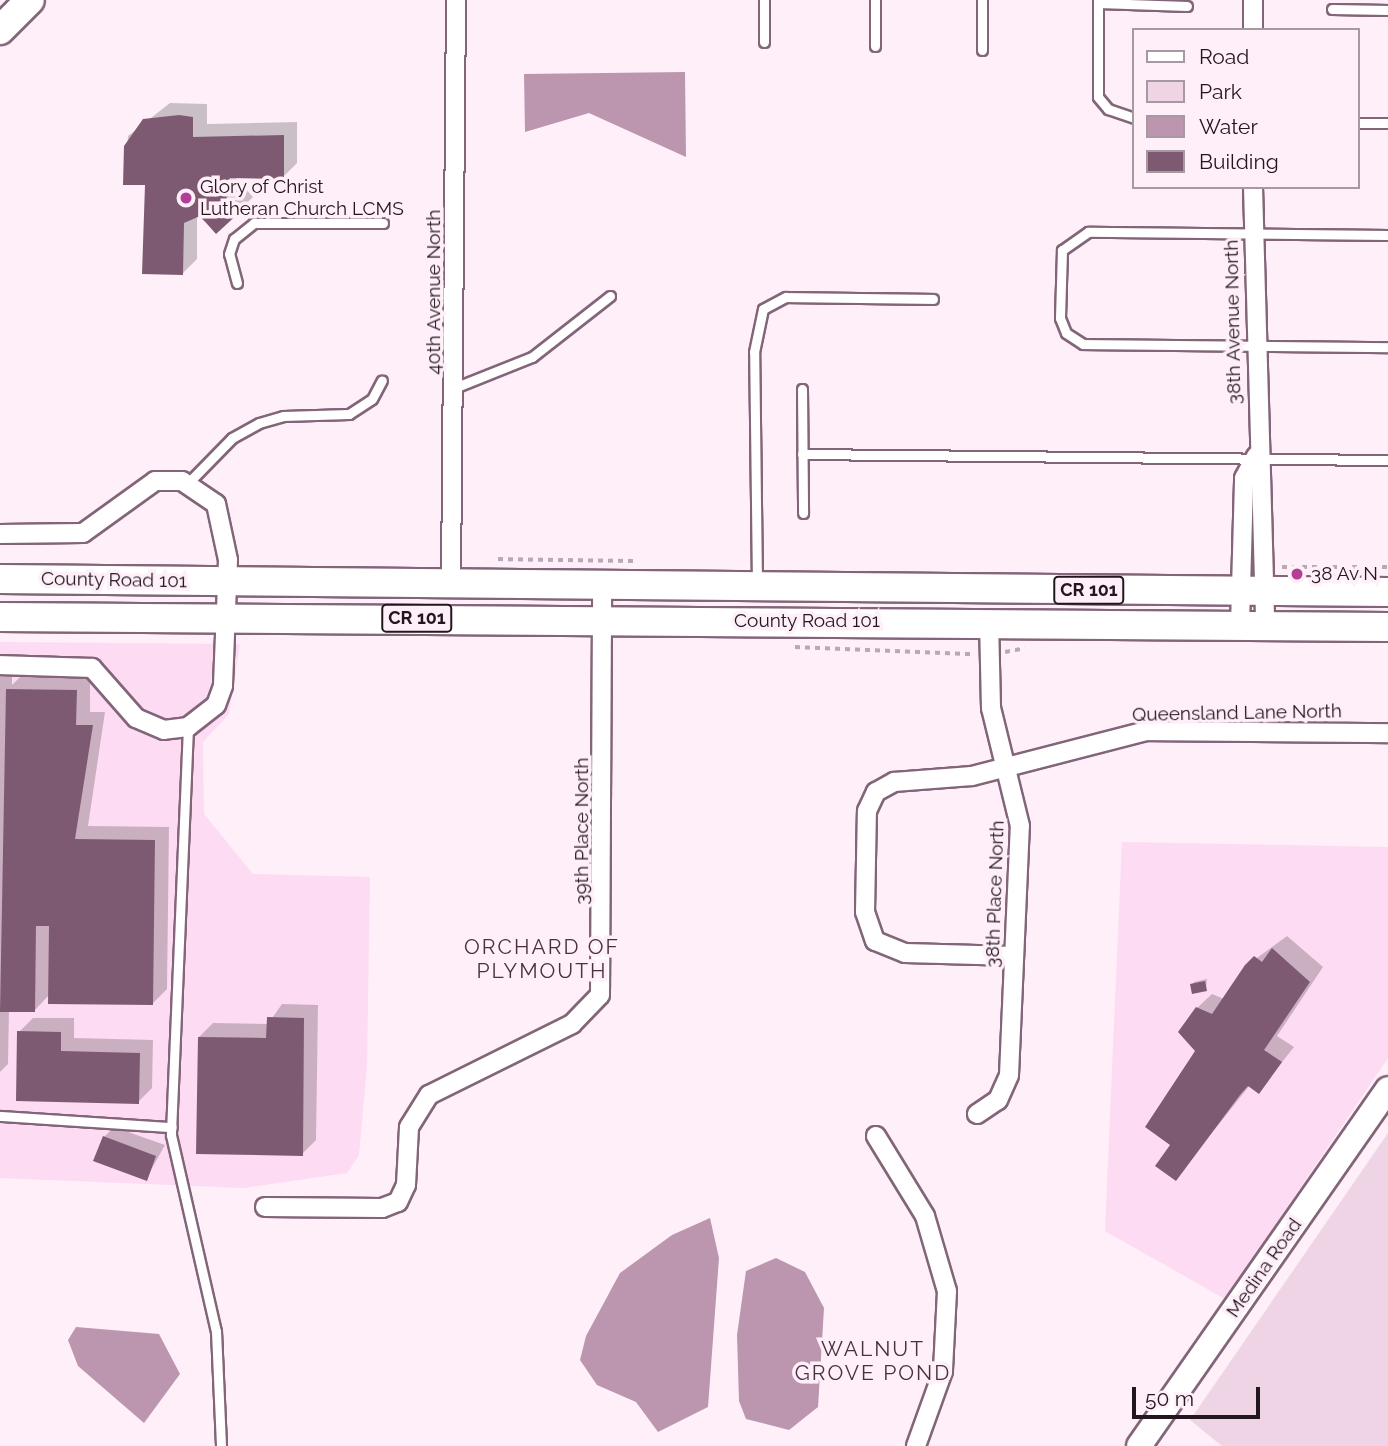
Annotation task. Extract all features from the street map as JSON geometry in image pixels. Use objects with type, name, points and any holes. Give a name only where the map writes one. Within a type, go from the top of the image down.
[{"type":"main road","points":[[0,30],[30,0]]},
{"type":"main road","name":"County Road 101","points":[[0,579],[757,586],[1261,583],[1388,592]]},
{"type":"main road","name":"County Road 101","points":[[0,617],[1388,627]]},
{"type":"street","name":"40th Avenue North","points":[[451,583],[456,0]]},
{"type":"street","points":[[1254,0],[1254,28]]},
{"type":"street","name":"38th Avenue North","points":[[1252,189],[1256,456],[1266,477],[1261,583],[1252,625]]},
{"type":"street","name":"38th Avenue North","points":[[1252,625],[1261,583],[1244,478],[1256,456]]},
{"type":"street","points":[[0,534],[83,533],[155,481],[188,483],[216,504],[227,581],[223,686],[216,705],[188,726],[164,730],[136,718],[92,668],[0,665]]},
{"type":"street","name":"39th Place North","points":[[265,1207],[382,1208],[403,1194],[409,1127],[429,1095],[572,1024],[600,995],[602,584]]},
{"type":"street","name":"38th Place North","points":[[978,1114],[999,1100],[1009,1075],[1020,826],[1007,766],[990,708],[989,623]]},
{"type":"street","name":"Queensland Lane North","points":[[1014,956],[890,950],[875,941],[865,912],[867,811],[876,792],[894,782],[954,780],[1146,731],[1388,733]]},
{"type":"street","name":"Medina Road","points":[[1139,1446],[1388,1089]]},
{"type":"street","points":[[876,1136],[925,1216],[947,1291],[943,1371],[916,1446]]},
{"type":"lane","points":[[764,0],[764,42]]},
{"type":"lane","points":[[874,46],[875,0]]},
{"type":"lane","points":[[982,0],[982,50]]},
{"type":"lane","points":[[1132,117],[1108,109],[1098,97],[1098,2],[1187,6]]},
{"type":"lane","points":[[1332,9],[1387,7]]},
{"type":"lane","points":[[1360,123],[1388,123]]},
{"type":"lane","points":[[237,283],[229,254],[234,239],[254,223],[383,223]]},
{"type":"lane","points":[[1388,235],[1088,232],[1072,238],[1062,250],[1060,318],[1066,333],[1083,344],[1388,347]]},
{"type":"lane","points":[[454,388],[532,357],[610,296]]},
{"type":"lane","points":[[757,586],[754,352],[763,309],[786,297],[933,299]]},
{"type":"lane","points":[[188,483],[222,447],[259,423],[284,415],[349,414],[372,399],[382,380]]},
{"type":"lane","points":[[802,389],[803,513]]},
{"type":"lane","points":[[802,454],[1256,456],[1388,460]]},
{"type":"lane","points":[[188,726],[172,1127],[216,1331],[221,1446]]},
{"type":"lane","points":[[0,1116],[172,1127]]},
{"type":"path","points":[[1261,583],[1388,567]]},
{"type":"shaded area","points":[[0,642],[240,644],[229,714],[203,742],[204,814],[253,874],[370,877],[367,1065],[359,1155],[347,1173],[243,1188],[0,1178]]},
{"type":"shaded area","points":[[1122,842],[1388,847],[1388,1058],[1225,1299],[1105,1231]]},
{"type":"green space","points":[[1388,1133],[1388,1446],[1222,1446],[1190,1420]]},
{"type":"water","points":[[685,72],[686,157],[589,113],[525,132],[524,74]]},
{"type":"water","points":[[710,1218],[719,1258],[708,1407],[658,1432],[636,1402],[597,1385],[580,1360],[586,1336],[620,1273],[672,1235]]},
{"type":"water","points":[[776,1258],[805,1272],[824,1308],[818,1407],[789,1430],[746,1419],[739,1401],[737,1335],[746,1271]]},
{"type":"water","points":[[76,1327],[159,1334],[180,1374],[144,1423],[78,1366],[68,1340]]},
{"type":"building","name":"Glory of Christ Lutheran Church LCMS","points":[[179,115],[193,117],[193,137],[284,135],[284,179],[230,178],[223,193],[240,212],[216,234],[200,216],[184,223],[183,275],[142,274],[145,185],[123,185],[124,146],[143,119]]},
{"type":"building","points":[[6,689],[77,690],[76,725],[93,725],[75,839],[155,840],[153,1005],[48,1004],[49,926],[36,926],[35,1012],[0,1012]]},
{"type":"building","points":[[1272,948],[1310,982],[1264,1050],[1282,1062],[1259,1094],[1248,1086],[1176,1181],[1155,1166],[1170,1145],[1145,1127],[1195,1051],[1178,1032],[1196,1007],[1212,1014],[1245,965],[1254,956],[1262,962]]},
{"type":"building","points":[[1205,981],[1207,991],[1192,994],[1190,984]]},
{"type":"building","points":[[267,1017],[304,1018],[303,1156],[196,1154],[198,1037],[266,1038]]},
{"type":"building","points":[[17,1031],[61,1032],[61,1051],[140,1053],[139,1104],[16,1101]]},
{"type":"building","points":[[103,1136],[156,1156],[147,1181],[93,1161]]},
{"type":"place","name":"Glory of Christ Lutheran Church LCMS","points":[[186,198]]},
{"type":"place","name":"38 Av N","points":[[1297,574]]},
{"type":"district","name":"ORCHARD OF PLYMOUTH","points":[[542,959]]},
{"type":"district","name":"WALNUT GROVE POND","points":[[873,1361]]}]
